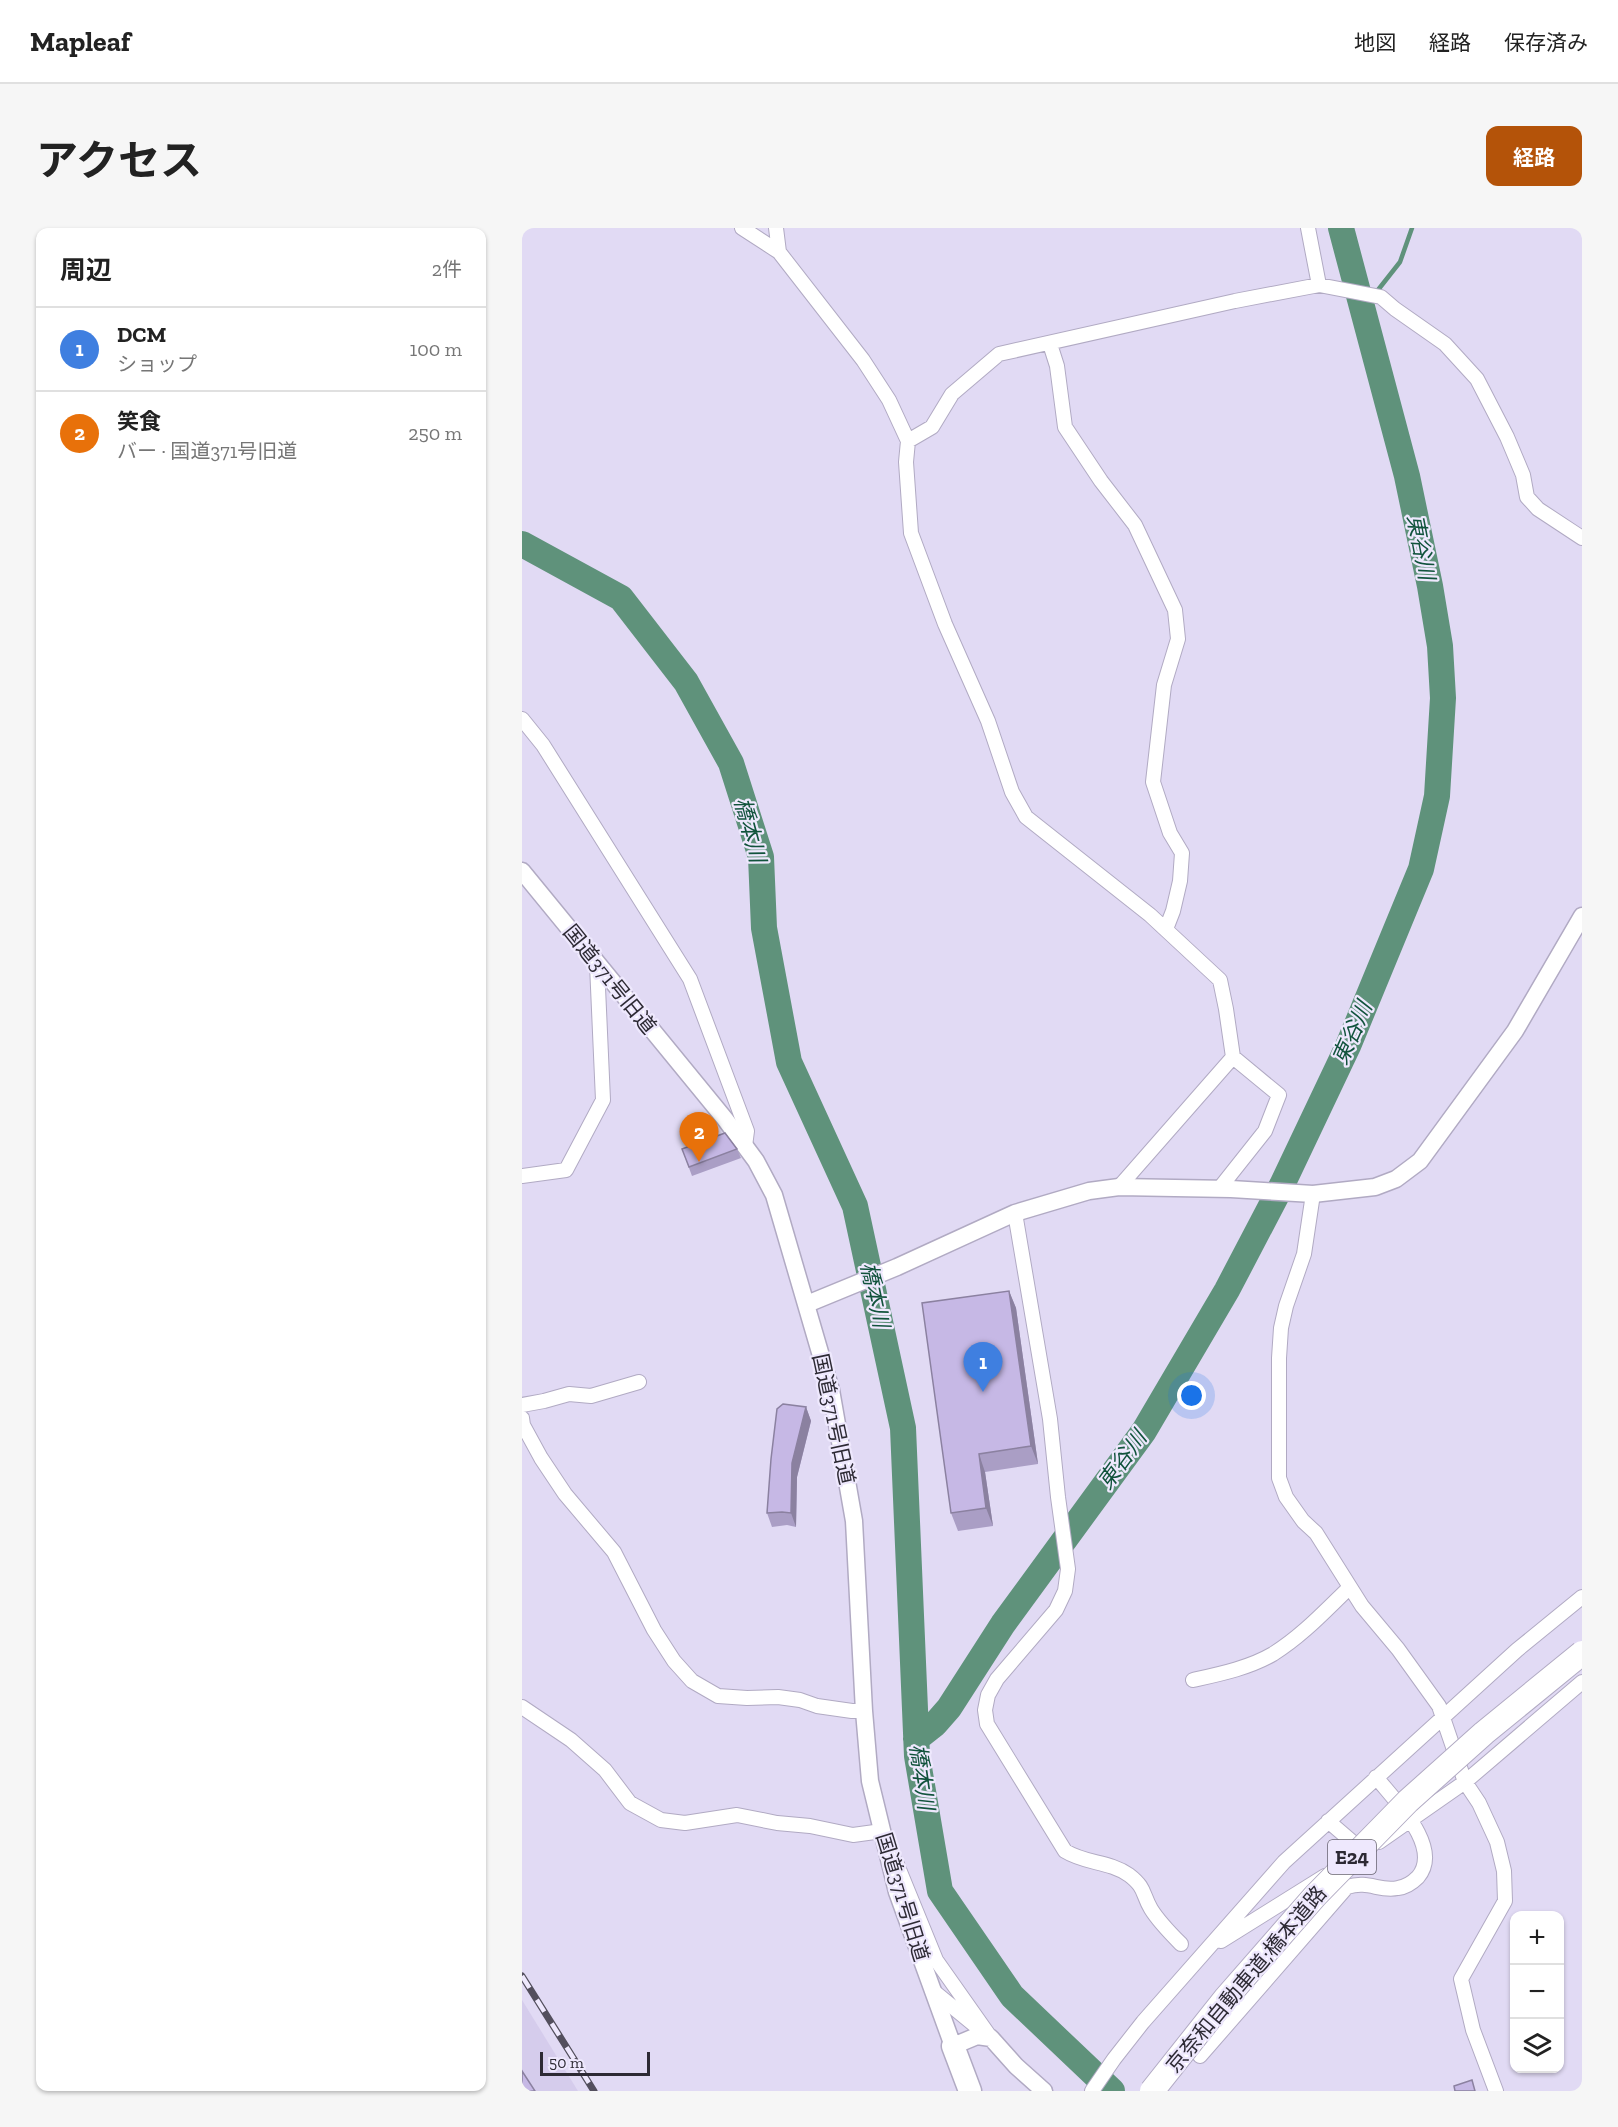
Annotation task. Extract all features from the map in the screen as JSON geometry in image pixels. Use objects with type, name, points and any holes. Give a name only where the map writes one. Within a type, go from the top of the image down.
[{"type":"highway","name":"京奈和自動車道;橋本道路","points":[[1152,2091],[1224,1999],[1315,1896],[1417,1794],[1484,1733],[1582,1653]]},
{"type":"highway","points":[[953,2046],[970,2091]]},
{"type":"street","points":[[742,228],[779,252],[863,360],[889,400],[909,441],[906,462],[911,533],[945,624],[988,721],[1012,792],[1026,817],[1166,929],[1220,980],[1233,1057],[1279,1095],[1265,1131],[1225,1189]]},
{"type":"street","points":[[776,228],[779,252]]},
{"type":"street","points":[[1308,228],[1322,286]]},
{"type":"street","points":[[909,441],[932,427],[952,394],[999,354],[1235,302],[1322,286],[1377,295],[1445,344],[1477,379],[1507,437],[1523,475],[1527,497],[1538,509],[1582,538]]},
{"type":"street","points":[[1050,344],[1057,366],[1065,427],[1101,481],[1135,525],[1174,610],[1178,639],[1164,685],[1152,782],[1170,833],[1182,853],[1173,911],[1166,929]]},
{"type":"street","points":[[522,720],[543,745],[690,979],[747,1131],[745,1146]]},
{"type":"street","name":"国道371号旧道","points":[[522,871],[745,1146],[756,1161],[774,1195],[807,1304],[839,1428],[854,1521],[870,1781],[897,1892],[953,2046]]},
{"type":"street","points":[[807,1304],[897,1267],[1015,1213],[1089,1191],[1119,1187],[1225,1189],[1306,1194],[1375,1186],[1396,1179],[1420,1161],[1515,1031],[1582,916]]},
{"type":"street","points":[[522,1176],[566,1170],[603,1100],[597,964]]},
{"type":"street","points":[[1119,1187],[1233,1057]]},
{"type":"street","points":[[1306,1194],[1304,1254],[1281,1328],[1279,1478],[1286,1497],[1303,1521],[1316,1533],[1362,1606],[1398,1649],[1440,1706],[1466,1782],[1479,1803],[1497,1842],[1504,1871],[1505,1901],[1461,1979],[1473,2030],[1496,2091]]},
{"type":"street","points":[[1015,1213],[1050,1419],[1068,1569],[1065,1591],[1056,1610],[997,1679],[988,1695],[987,1724],[1065,1851],[1077,1859],[1114,1866],[1134,1879],[1146,1894],[1149,1906],[1160,1922],[1181,1944]]},
{"type":"street","points":[[522,1405],[569,1394],[591,1396],[639,1382]]},
{"type":"street","points":[[522,1418],[523,1425],[541,1458],[565,1494],[614,1552],[654,1630],[674,1661],[692,1681],[718,1696],[778,1697],[800,1700],[818,1706],[864,1711]]},
{"type":"street","points":[[1193,1680],[1224,1673],[1271,1654],[1300,1634],[1350,1587]]},
{"type":"street","points":[[1092,2091],[1143,2022],[1284,1862],[1517,1650],[1582,1597]]},
{"type":"street","points":[[1207,1950],[1411,1822],[1466,1782],[1582,1682]]},
{"type":"street","points":[[522,1707],[570,1740],[605,1770],[630,1803],[661,1820],[685,1822],[736,1815],[853,1835],[882,1831],[936,1960],[991,2038],[1016,2066],[1044,2091]]},
{"type":"street","points":[[1200,2056],[1347,1887],[1367,1884],[1388,1889],[1397,1888],[1406,1886],[1415,1880],[1422,1871],[1426,1860],[1422,1841],[1411,1822],[1376,1777]]},
{"type":"street","points":[[1328,1821],[1364,1852]]},
{"type":"street","points":[[932,1990],[991,2038]]},
{"type":"street","points":[[953,2046],[977,2036],[991,2038]]},
{"type":"shaded area","points":[[522,2000],[578,2091],[522,2091]]},
{"type":"building","points":[[725,1133],[737,1149],[689,1167],[682,1149]]},
{"type":"building","points":[[1009,1291],[1031,1446],[979,1454],[986,1508],[951,1513],[922,1303]]},
{"type":"building","points":[[783,1404],[806,1407],[792,1463],[791,1513],[767,1513],[777,1409]]},
{"type":"building","points":[[522,2071],[535,2091],[522,2091]]},
{"type":"building","points":[[1472,2080],[1475,2091],[1455,2091],[1454,2086]]},
{"type":"waterway","name":"東谷川","points":[[916,1739],[935,1724],[949,1708],[1003,1624],[1144,1431],[1227,1290],[1282,1185],[1348,1046],[1421,869],[1437,796],[1443,698],[1440,646],[1407,476],[1341,228]]},
{"type":"waterway","points":[[1363,309],[1400,262],[1412,228]]},
{"type":"waterway","name":"橋本川","points":[[522,544],[621,598],[686,682],[731,763],[761,857],[764,928],[789,1062],[855,1206],[903,1428],[917,1756],[940,1891],[1012,1996],[1112,2091]]},
{"type":"railway","points":[[522,1976],[594,2091]]},
{"type":"place","name":"笑食","points":[[699,1162]]},
{"type":"place","name":"DCM","points":[[983,1392]]}]
